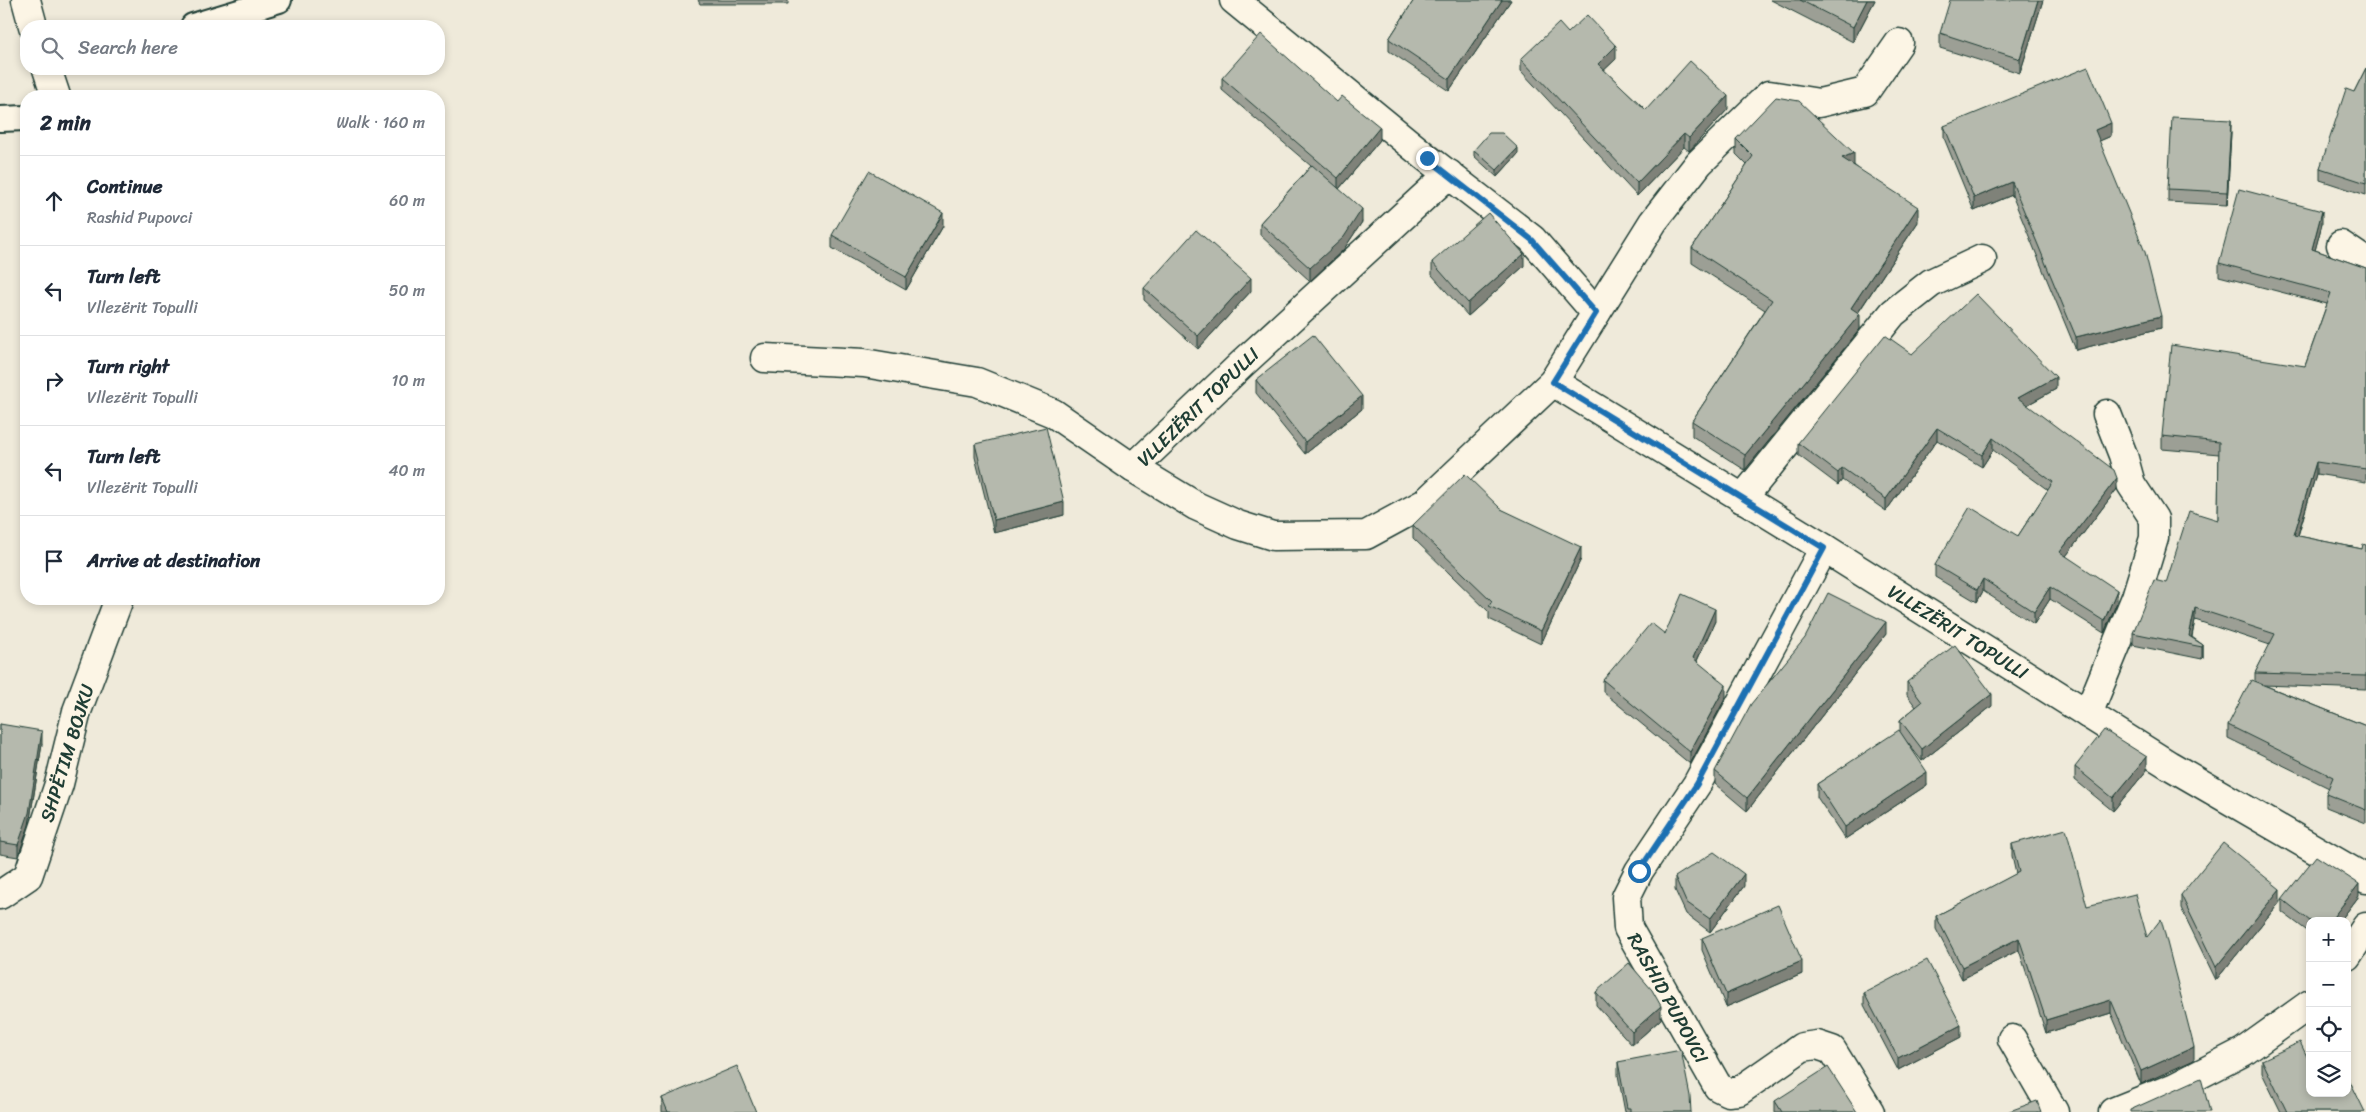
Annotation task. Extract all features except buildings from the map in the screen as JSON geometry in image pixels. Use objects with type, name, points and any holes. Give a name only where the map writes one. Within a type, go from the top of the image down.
[{"type":"street","points":[[26,0],[31,20]]},
{"type":"street","points":[[1234,0],[1532,240],[1596,313]]},
{"type":"street","name":"VLLEZËRIT TOPULLI","points":[[1449,174],[1243,362],[1133,468],[1196,506],[1238,524],[1273,536],[1366,535],[1425,503],[1553,382],[1653,222],[1699,163],[1769,94],[1819,103],[1865,92],[1899,42]]},
{"type":"street","points":[[51,75],[54,90]]},
{"type":"street","points":[[2340,245],[2366,262]]},
{"type":"street","points":[[1742,499],[1893,313],[1931,283],[1982,259]]},
{"type":"street","points":[[765,358],[864,362],[977,382],[1053,413],[1133,468]]},
{"type":"street","name":"VLLEZËRIT TOPULLI","points":[[1553,382],[1824,548],[2169,765],[2366,880]]},
{"type":"street","points":[[2088,714],[2136,597],[2154,538],[2154,519],[2131,484],[2123,455],[2107,414]]},
{"type":"street","name":"RASHID PUPOVCI","points":[[1824,548],[1697,784],[1639,871],[1626,897],[1628,928],[1718,1086],[1728,1092],[1739,1091],[1802,1047],[1817,1045],[1832,1050],[1870,1112]]},
{"type":"street","name":"SHPËTIM BOJKU","points":[[0,895],[28,876],[59,784],[77,711],[117,605]]},
{"type":"street","points":[[2351,950],[2366,927]]},
{"type":"street","points":[[2113,1112],[2174,1086],[2243,1052],[2306,1007]]},
{"type":"street","points":[[2012,1039],[2054,1112]]},
{"type":"lane","points":[[213,20],[279,0]]},
{"type":"lane","points":[[0,119],[20,118]]},
{"type":"route","points":[[1427,158],[1532,240],[1596,313],[1553,382],[1824,548],[1697,784],[1639,871]]}]
